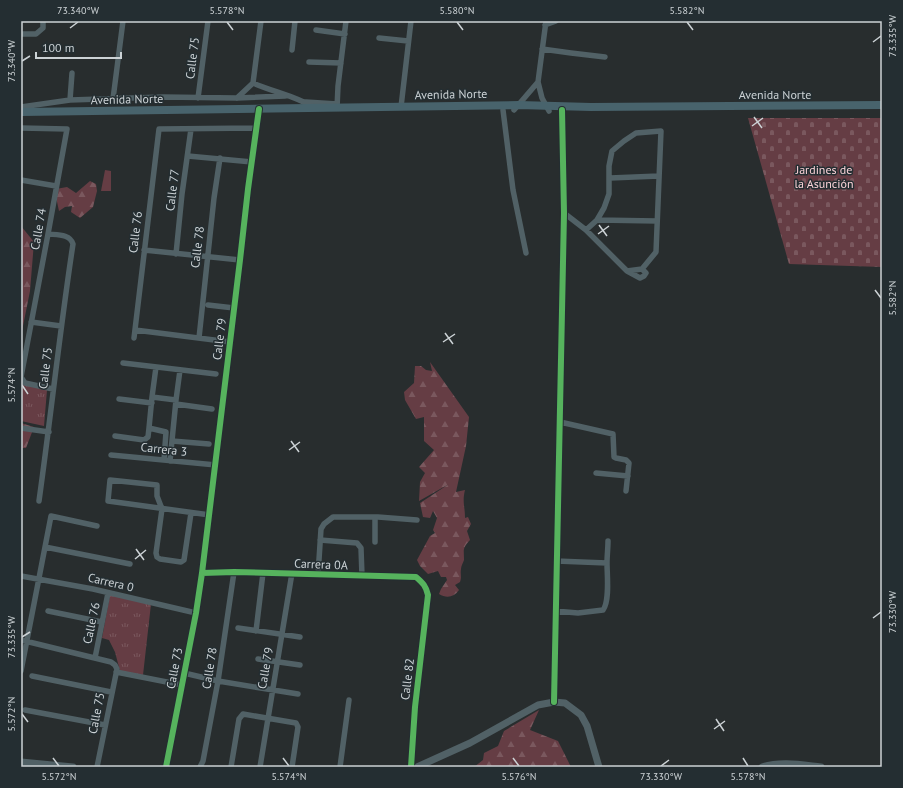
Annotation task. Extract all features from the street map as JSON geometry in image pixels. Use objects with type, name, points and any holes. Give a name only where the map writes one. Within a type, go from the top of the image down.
[{"type":"main road","name":"Avenida Norte","points":[[21,117],[258,112],[337,106],[547,108],[882,105]]},
{"type":"main road","name":"Avenida Norte","points":[[21,112],[258,112],[503,110],[517,108]]},
{"type":"main road","name":"Avenida Norte","points":[[547,108],[562,110],[882,110]]},
{"type":"street","points":[[21,34],[36,34],[40,32],[43,28],[43,21]]},
{"type":"street","points":[[113,99],[123,21]]},
{"type":"street","name":"Calle 75","points":[[198,98],[208,21]]},
{"type":"street","points":[[237,98],[253,83],[261,21]]},
{"type":"street","points":[[292,50],[296,21]]},
{"type":"street","points":[[253,83],[285,96],[306,102],[337,106],[346,21]]},
{"type":"street","points":[[401,107],[411,21]]},
{"type":"street","points":[[547,108],[542,98],[538,82],[545,23],[556,21]]},
{"type":"street","points":[[316,30],[345,34]]},
{"type":"street","points":[[379,38],[408,41]]},
{"type":"street","points":[[542,49],[571,54],[605,57]]},
{"type":"street","points":[[309,62],[341,63]]},
{"type":"street","points":[[70,100],[72,73]]},
{"type":"street","points":[[517,108],[538,82]]},
{"type":"street","points":[[21,107],[70,100],[163,97],[237,98],[285,96]]},
{"type":"street","points":[[306,102],[315,108]]},
{"type":"street","points":[[503,110],[513,190],[526,253]]},
{"type":"street","points":[[554,702],[564,213],[562,110]]},
{"type":"street","name":"Calle 79","points":[[202,573],[258,112]]},
{"type":"street","name":"Calle 74","points":[[21,128],[66,129],[21,377],[25,383],[53,389]]},
{"type":"street","points":[[191,129],[256,128]]},
{"type":"street","name":"Calle 76","points":[[134,338],[159,129],[191,129]]},
{"type":"street","name":"Calle 77","points":[[176,254],[191,129]]},
{"type":"street","points":[[586,230],[597,220],[604,208],[609,194],[609,166],[612,151],[636,133],[661,131],[656,252],[642,269],[627,272]]},
{"type":"street","points":[[188,156],[252,162]]},
{"type":"street","name":"Calle 78","points":[[199,338],[207,257],[220,158]]},
{"type":"street","points":[[610,178],[659,176]]},
{"type":"street","points":[[21,180],[56,186]]},
{"type":"street","points":[[564,213],[586,230],[627,272],[640,278],[646,273],[642,269]]},
{"type":"street","points":[[597,220],[657,221]]},
{"type":"street","name":"Calle 75","points":[[39,501],[73,244],[72,239],[68,236],[48,234]]},
{"type":"street","points":[[144,250],[240,260]]},
{"type":"street","points":[[208,305],[234,308]]},
{"type":"street","points":[[31,322],[61,326]]},
{"type":"street","points":[[135,330],[230,342]]},
{"type":"street","points":[[123,363],[216,374]]},
{"type":"street","points":[[115,436],[144,440],[148,437],[156,367]]},
{"type":"street","points":[[170,460],[180,370]]},
{"type":"street","points":[[119,399],[176,402],[212,409]]},
{"type":"street","points":[[560,422],[612,433],[613,455],[616,458],[626,460],[628,462],[626,491]]},
{"type":"street","points":[[21,428],[49,432]]},
{"type":"street","points":[[149,428],[164,430],[166,432],[164,460]]},
{"type":"street","points":[[172,441],[208,444]]},
{"type":"street","name":"Carrera 3","points":[[111,455],[216,465]]},
{"type":"street","points":[[596,472],[628,476]]},
{"type":"street","points":[[191,513],[184,560],[182,562],[160,559],[156,554],[162,509],[157,496],[157,485],[110,480],[108,501],[162,509],[191,513],[210,515]]},
{"type":"street","points":[[21,671],[24,641],[51,516],[97,526]]},
{"type":"street","points":[[374,542],[375,517]]},
{"type":"street","points":[[318,575],[321,529],[324,524],[333,518],[375,517],[417,520]]},
{"type":"street","points":[[320,540],[357,543],[361,548],[362,576]]},
{"type":"street","points":[[555,611],[578,612],[604,610],[606,605],[608,573],[608,541]]},
{"type":"street","points":[[45,548],[130,564]]},
{"type":"street","points":[[556,561],[607,563]]},
{"type":"street","name":"Calle 78","points":[[200,767],[203,762],[218,681],[234,572]]},
{"type":"street","name":"Carrera 0A","points":[[202,573],[234,572],[416,577],[427,588],[428,595]]},
{"type":"street","name":"Calle 73","points":[[166,767],[196,613],[202,573]]},
{"type":"street","points":[[256,631],[263,573]]},
{"type":"street","name":"Calle 79","points":[[260,767],[292,574]]},
{"type":"street","name":"Carrera 0","points":[[21,576],[93,589],[196,613]]},
{"type":"street","name":"Calle 76","points":[[94,658],[108,593]]},
{"type":"street","name":"Calle 82","points":[[411,767],[415,707],[428,595]]},
{"type":"street","points":[[48,611],[102,622]]},
{"type":"street","points":[[238,628],[300,637]]},
{"type":"street","points":[[24,641],[94,658]]},
{"type":"street","name":"Calle 75","points":[[94,658],[112,662],[115,665],[116,672],[97,767]]},
{"type":"street","points":[[258,659],[300,665]]},
{"type":"street","points":[[116,672],[182,685]]},
{"type":"street","points":[[184,673],[218,681],[298,694]]},
{"type":"street","points":[[32,676],[111,692]]},
{"type":"street","points":[[340,767],[349,700]]},
{"type":"street","points":[[417,767],[470,743],[538,705],[554,702],[565,703],[581,715],[587,726],[600,767]]},
{"type":"street","points":[[25,710],[105,725]]},
{"type":"street","points":[[231,767],[239,719],[243,714],[296,723],[298,726],[292,767]]},
{"type":"street","points":[[21,762],[72,767]]},
{"type":"street","points":[[762,767],[770,765],[821,767]]},
{"type":"green space","name":"Jardines de la Asunción","points":[[748,118],[882,118],[882,267],[789,264]]},
{"type":"green space","points":[[105,170],[111,171],[111,191],[101,191]]},
{"type":"green space","points":[[90,181],[96,184],[97,191],[93,207],[80,218],[71,212],[72,206],[65,207],[59,211],[56,189],[67,187],[76,193]]},
{"type":"green space","points":[[21,226],[34,242],[30,291],[21,336]]},
{"type":"green space","points":[[430,362],[469,417],[466,446],[456,492],[465,490],[465,518],[468,517],[471,524],[467,531],[470,540],[464,549],[464,560],[461,568],[460,582],[455,585],[459,590],[453,596],[448,597],[439,594],[447,580],[446,577],[441,577],[438,571],[428,574],[420,566],[417,560],[430,536],[435,533],[433,530],[437,518],[433,511],[430,518],[423,517],[420,503],[449,484],[419,501],[420,482],[425,473],[419,467],[434,450],[424,441],[424,417],[416,419],[405,400],[404,392],[414,383],[415,366],[421,366],[426,370],[432,371]]},
{"type":"green space","points":[[21,384],[47,390],[44,426],[21,421]]},
{"type":"green space","points":[[21,423],[34,427],[26,448],[21,448]]},
{"type":"green space","points":[[110,595],[151,604],[143,675],[120,671],[115,652],[109,640],[102,638]]},
{"type":"green space","points":[[539,710],[530,730],[558,741],[571,767],[474,767],[483,760],[484,753],[498,746],[504,731]]},
{"type":"cycle path","points":[[166,767],[196,613],[202,573],[259,109]]},
{"type":"cycle path","points":[[554,702],[564,213],[562,110]]},
{"type":"cycle path","points":[[202,573],[234,572],[416,577],[421,581],[428,595],[415,707],[411,767]]}]
